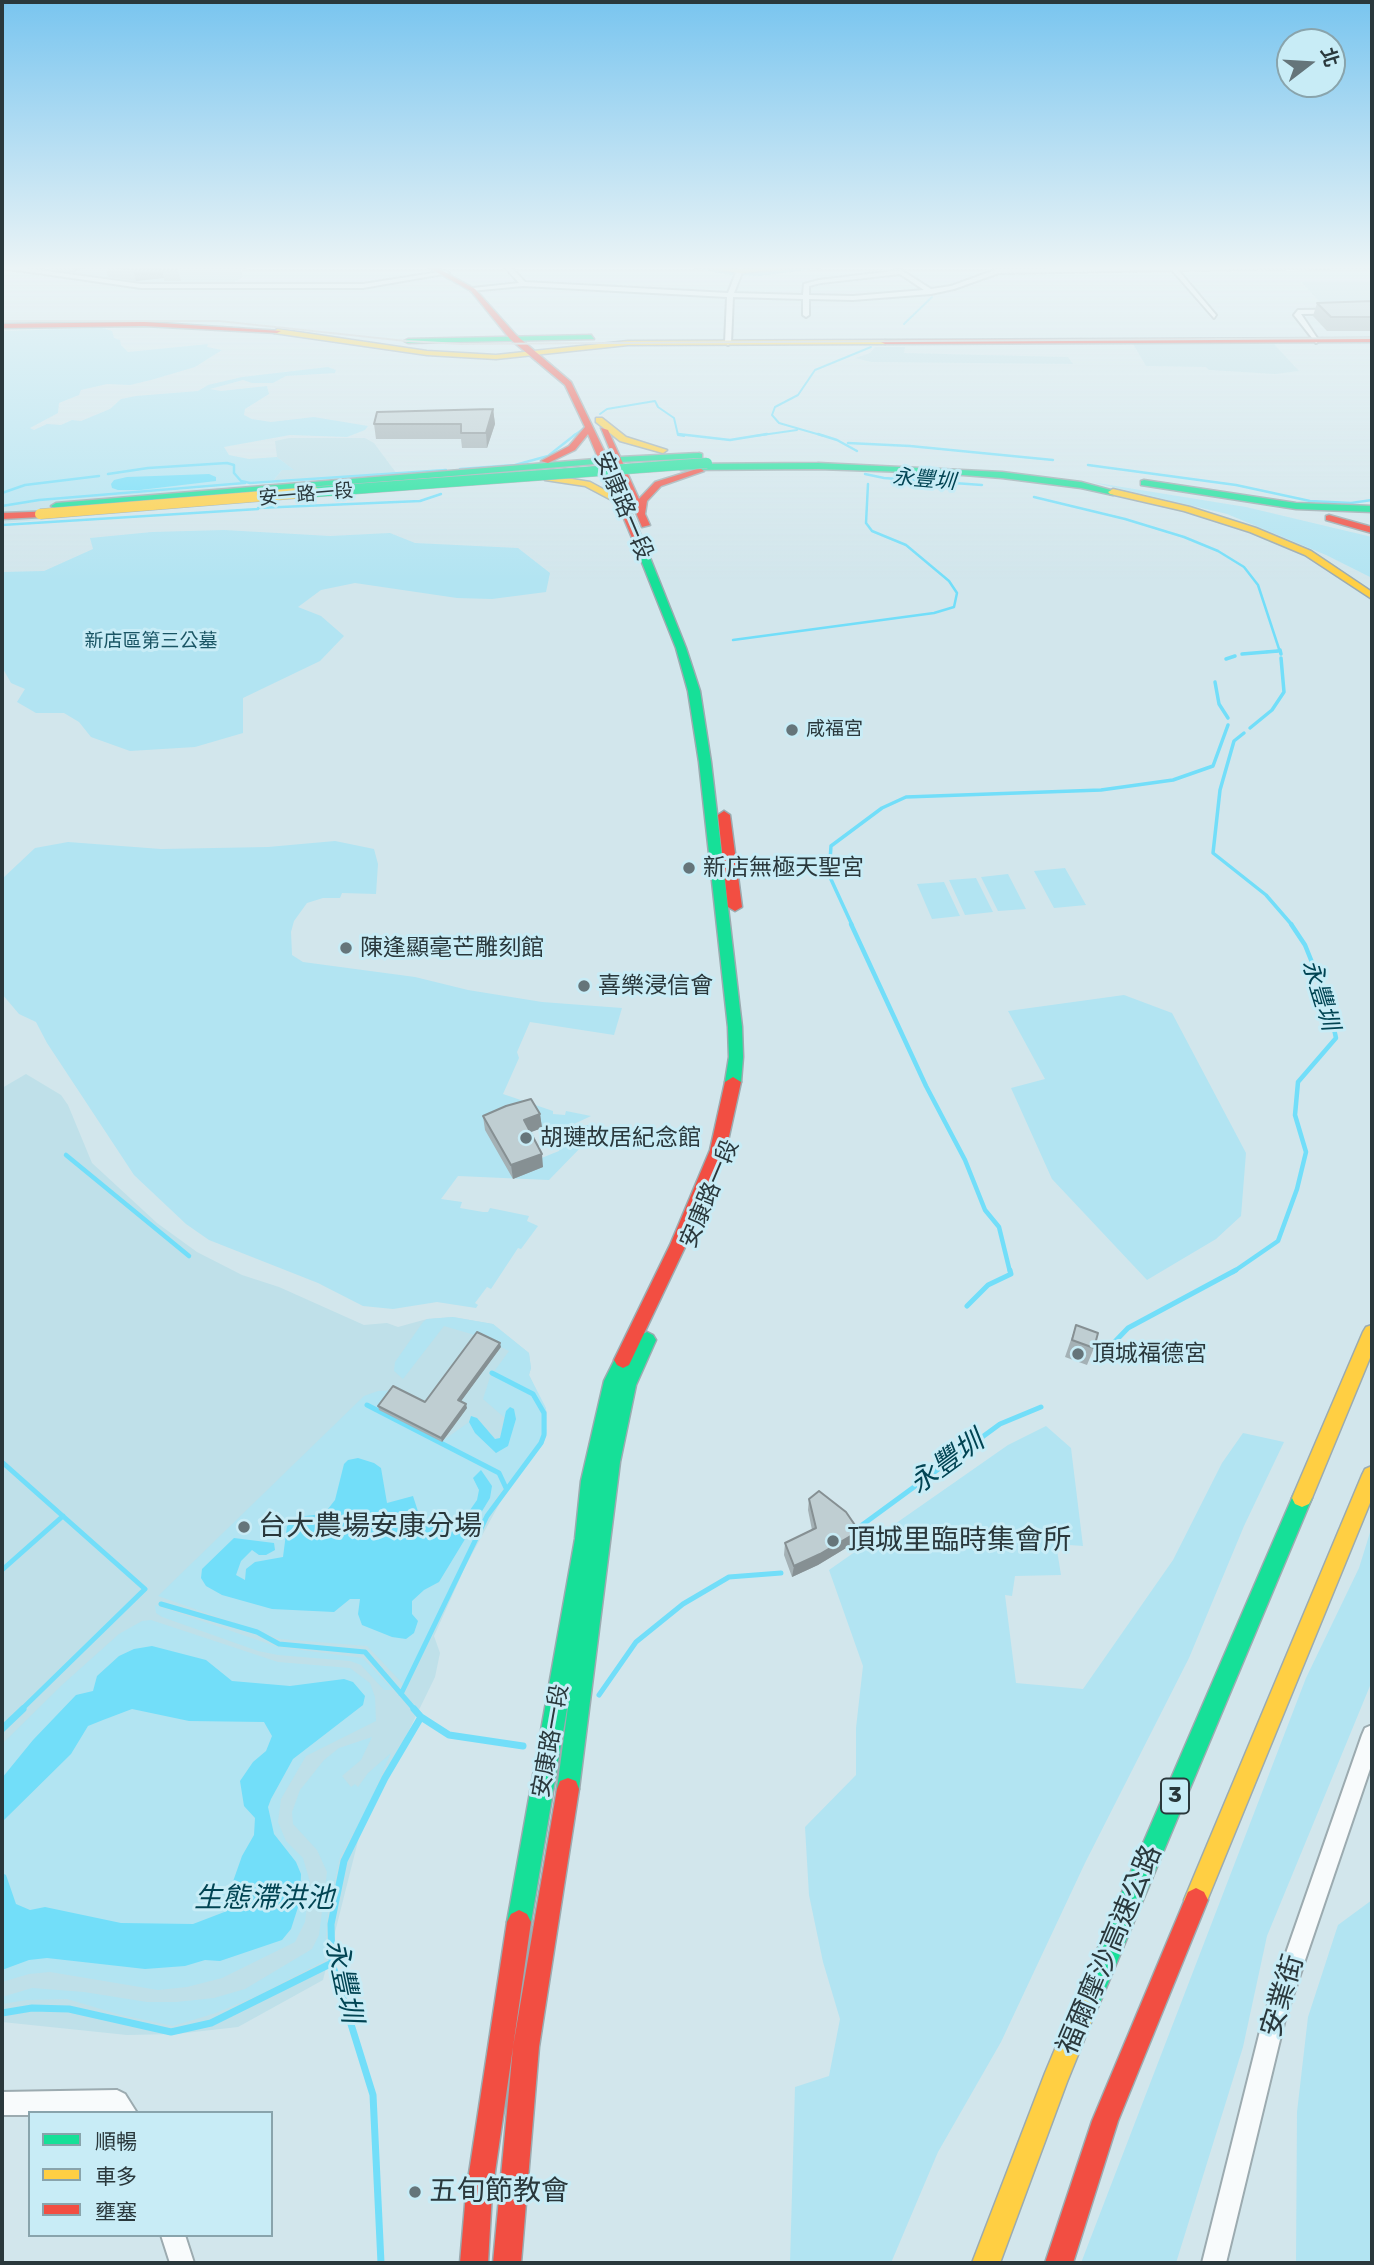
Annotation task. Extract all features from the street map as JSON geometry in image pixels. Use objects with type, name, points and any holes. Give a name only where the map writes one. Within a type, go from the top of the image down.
[{"type":"main road","name":"安康路一段","points":[[556,371],[594,423]]},
{"type":"main road","name":"安康路一段","points":[[507,2263],[526,2046],[567,1795],[610,1462],[627,1385],[732,1152],[741,1112],[747,1057],[741,962],[715,734],[694,647],[641,513],[614,466],[569,374],[564,371]]},
{"type":"main road","points":[[515,468],[565,453],[578,443],[594,423],[640,445],[695,454],[836,456],[1115,479],[1315,508],[1372,509]]},
{"type":"main road","points":[[614,466],[733,455]]},
{"type":"main road","points":[[40,511],[707,461],[847,463],[1004,470],[1187,509],[1253,530],[1308,553],[1372,585]]},
{"type":"main road","points":[[614,466],[1004,470]]},
{"type":"main road","name":"安康路一段","points":[[474,2263],[479,2193],[505,2003],[585,1539],[591,1482],[613,1381],[678,1245],[718,1150],[729,1108],[736,1056],[726,946],[694,691],[681,648],[622,502],[614,466]]},
{"type":"main road","name":"安一路一段","points":[[2,510],[96,513],[448,479],[515,468],[614,466]]},
{"type":"main road","name":"安一路一段","points":[[448,479],[530,477],[614,466]]},
{"type":"main road","points":[[641,513],[646,494],[672,477],[695,472],[773,466]]},
{"type":"main road","points":[[530,477],[587,484],[622,502]]},
{"type":"main road","points":[[1244,499],[1372,530]]},
{"type":"main road","name":"安一路一段","points":[[2,516],[40,511]]},
{"type":"main road","points":[[1308,553],[1372,596]]},
{"type":"main road","name":"福爾摩沙高速公路","points":[[986,2263],[1054,2082],[1372,1332]]},
{"type":"main road","points":[[1059,2263],[1105,2121],[1372,1475]]},
{"type":"street","name":"安業街","points":[[1214,2263],[1274,2019],[1372,1735]]},
{"type":"street","points":[[2,2104],[117,2102],[124,2111]]},
{"type":"street","points":[[174,2237],[182,2263]]},
{"type":"shaded area","points":[[1221,371],[1299,371],[1275,374]]},
{"type":"shaded area","points":[[289,438],[365,438],[374,443],[397,474],[305,481],[307,498],[2,523],[2,507],[40,500],[276,483],[274,480],[282,470],[293,470],[277,457],[275,441]]},
{"type":"shaded area","name":"台大農場安康分場","points":[[26,1074],[61,1095],[68,1105],[92,1163],[157,1223],[197,1252],[242,1275],[279,1287],[364,1325],[387,1323],[398,1327],[427,1319],[453,1317],[493,1324],[529,1353],[529,1375],[547,1412],[547,1432],[543,1444],[508,1488],[466,1565],[434,1636],[440,1653],[435,1677],[361,1829],[323,1980],[238,2027],[176,2034],[127,2035],[2,2022],[2,1088]]},
{"type":"green space","points":[[2,371],[182,371],[130,385],[107,384],[81,390],[79,395],[59,403],[58,413],[30,428],[34,430],[47,424],[61,425],[72,420],[81,421],[110,409],[121,399],[198,391],[208,385],[242,377],[296,371],[336,371],[335,373],[286,376],[273,383],[243,380],[210,389],[221,391],[267,386],[269,394],[245,409],[244,415],[252,419],[271,422],[314,417],[368,426],[365,430],[347,437],[290,435],[224,447],[229,455],[249,459],[277,457],[294,470],[282,470],[274,480],[39,500],[2,506]]},
{"type":"green space","points":[[1091,482],[1246,507],[1372,537],[1372,578],[1326,555],[1227,514]]},
{"type":"green space","name":"新店區第三公墓","points":[[224,530],[330,536],[390,533],[415,543],[518,548],[550,573],[546,592],[492,599],[457,598],[355,583],[321,590],[298,607],[321,616],[344,636],[320,661],[243,698],[243,733],[195,747],[130,751],[91,737],[79,722],[64,713],[36,713],[17,702],[25,689],[11,683],[2,667],[2,572],[44,571],[93,549],[90,538],[152,532]]},
{"type":"green space","points":[[335,841],[374,849],[378,864],[376,894],[342,893],[340,898],[323,898],[307,903],[294,921],[291,932],[292,955],[303,962],[415,977],[468,990],[542,1002],[622,1008],[614,1035],[530,1022],[517,1052],[519,1058],[503,1094],[553,1111],[553,1114],[565,1115],[566,1111],[591,1116],[557,1132],[514,1119],[539,1159],[559,1151],[567,1136],[587,1125],[595,1125],[583,1145],[549,1180],[458,1176],[441,1199],[462,1202],[460,1208],[488,1212],[490,1208],[529,1216],[527,1221],[538,1226],[521,1249],[518,1248],[491,1289],[487,1287],[475,1303],[478,1305],[476,1308],[437,1302],[393,1309],[363,1306],[318,1283],[209,1240],[186,1224],[134,1175],[36,1022],[19,1014],[2,994],[2,879],[35,848],[68,842],[161,849],[268,847]]},
{"type":"green space","points":[[1065,868],[1086,905],[1054,908],[1034,871]]},
{"type":"green space","points":[[1008,874],[1026,909],[998,911],[981,877]]},
{"type":"green space","points":[[976,878],[993,912],[965,915],[949,880]]},
{"type":"green space","points":[[944,882],[960,916],[932,919],[917,884]]},
{"type":"green space","points":[[1124,995],[1172,1013],[1246,1153],[1241,1216],[1216,1239],[1147,1280],[1052,1179],[1011,1088],[1045,1079],[1008,1011]]},
{"type":"green space","points":[[453,1317],[493,1324],[529,1353],[529,1375],[546,1408],[547,1432],[543,1444],[511,1485],[507,1483],[494,1501],[403,1684],[367,1646],[280,1639],[158,1596],[364,1396],[378,1391],[394,1390],[441,1442],[469,1422],[471,1416],[477,1418],[495,1439],[500,1438],[506,1419],[483,1399],[490,1377],[509,1351],[478,1336],[444,1326],[403,1379],[394,1371],[395,1362],[423,1322],[427,1319]]},
{"type":"green space","points":[[1046,1426],[1071,1448],[1083,1546],[1056,1544],[1061,1575],[1015,1576],[1012,1596],[1005,1595],[1016,1683],[1083,1689],[1173,1560],[1222,1463],[1243,1433],[1284,1442],[1244,1526],[1189,1658],[1085,1863],[1001,2042],[938,2152],[891,2263],[790,2263],[795,2087],[829,2076],[840,2019],[823,1962],[809,1895],[805,1827],[856,1775],[856,1728],[863,1666],[829,1570],[1008,1445]]},
{"type":"green space","points":[[1372,1526],[1372,1681],[1267,1936],[1243,2047],[1176,2263],[1081,2263],[1306,1678],[1359,1568]]},
{"type":"green space","points":[[155,1605],[278,1647],[363,1658],[393,1690],[384,1690],[361,1665],[350,1661],[258,1651],[162,1617],[156,1613]]},
{"type":"green space","points":[[151,1620],[278,1662],[350,1668],[370,1683],[375,1697],[376,1721],[306,1756],[281,1799],[278,1822],[286,1841],[303,1858],[310,1882],[305,1922],[295,1942],[222,1978],[187,1987],[158,1990],[50,1972],[29,1974],[2,1982],[2,1744],[119,1634],[142,1621]]},
{"type":"green space","points":[[372,1737],[361,1760],[342,1776],[351,1787],[355,1784],[358,1787],[368,1773],[391,1753],[368,1806],[340,1857],[328,1909],[324,1961],[259,1995],[216,2013],[173,2026],[121,2015],[67,1999],[2,2004],[2,1997],[32,1988],[84,1992],[147,2002],[214,1998],[245,1989],[312,1949],[319,1935],[327,1872],[317,1850],[293,1824],[292,1812],[300,1790],[324,1760],[339,1748]]},
{"type":"green space","points":[[1372,1900],[1372,2263],[1296,2263],[1297,2112],[1308,2017],[1338,1925]]},
{"type":"water","points":[[209,474],[216,477],[216,481],[140,490],[118,490],[112,488],[111,484],[114,480],[127,477]]},
{"type":"water","points":[[510,1407],[514,1409],[516,1419],[508,1446],[496,1453],[475,1433],[469,1422],[471,1416],[477,1418],[495,1439],[500,1438],[506,1411]]},
{"type":"water","points":[[358,1458],[381,1468],[387,1503],[413,1496],[423,1527],[439,1524],[446,1537],[461,1523],[477,1500],[479,1490],[473,1478],[481,1470],[492,1486],[490,1498],[439,1582],[412,1601],[412,1614],[418,1621],[414,1633],[406,1639],[392,1637],[362,1625],[358,1614],[360,1599],[350,1599],[334,1612],[272,1609],[222,1595],[206,1586],[201,1578],[202,1569],[234,1538],[274,1543],[275,1550],[266,1555],[259,1555],[252,1550],[241,1561],[236,1575],[245,1580],[246,1569],[255,1562],[283,1557],[287,1526],[305,1516],[324,1514],[335,1500],[344,1464],[348,1460]]},
{"type":"water","name":"生態滯洪池","points":[[152,1646],[206,1660],[232,1681],[290,1686],[344,1679],[353,1682],[365,1696],[363,1705],[293,1759],[268,1807],[274,1834],[296,1862],[301,1874],[300,1901],[291,1929],[282,1940],[220,1961],[205,1960],[185,1966],[145,1969],[47,1958],[29,1960],[2,1970],[2,1873],[6,1875],[16,1904],[30,1910],[45,1907],[121,1923],[193,1924],[227,1911],[230,1890],[242,1856],[254,1835],[255,1818],[244,1806],[240,1781],[253,1762],[266,1751],[272,1736],[264,1722],[189,1721],[132,1709],[103,1720],[88,1726],[71,1754],[2,1822],[2,1778],[33,1740],[76,1695],[93,1691],[97,1676],[119,1656],[134,1649]]},
{"type":"building","points":[[493,409],[486,433],[461,433],[461,424],[374,424],[377,412]]},
{"type":"building","points":[[531,1099],[540,1114],[524,1120],[542,1154],[511,1165],[483,1116]]},
{"type":"building","points":[[1076,1325],[1098,1333],[1094,1348],[1072,1340]]},
{"type":"building","points":[[477,1332],[500,1343],[458,1400],[466,1404],[441,1438],[378,1406],[393,1386],[425,1402]]},
{"type":"building","name":"頂城里臨時集會所","points":[[819,1491],[846,1512],[859,1531],[794,1566],[785,1543],[816,1528],[809,1499]]},
{"type":"waterway","points":[[815,371],[798,395],[775,407],[772,415],[779,423],[824,436]]},
{"type":"waterway","points":[[600,414],[607,409],[655,401],[658,407],[674,418],[678,435],[684,436]]},
{"type":"waterway","points":[[573,436],[584,428]]},
{"type":"waterway","points":[[755,436],[797,430]]},
{"type":"waterway","points":[[460,469],[515,465],[548,456],[576,434]]},
{"type":"waterway","points":[[678,434],[730,440],[767,434]]},
{"type":"waterway","points":[[818,434],[857,451]]},
{"type":"waterway","points":[[848,443],[910,446],[1053,460]]},
{"type":"waterway","points":[[108,474],[148,468],[227,463],[234,465],[234,473],[241,481],[250,483],[446,470]]},
{"type":"waterway","points":[[1088,465],[1236,485],[1310,501],[1351,503],[1372,500]]},
{"type":"waterway","name":"永豐圳","points":[[865,474],[884,478],[982,485]]},
{"type":"waterway","points":[[2,493],[25,485],[99,476]]},
{"type":"waterway","points":[[2,506],[39,500],[245,483]]},
{"type":"waterway","points":[[733,640],[934,613],[954,607],[957,593],[949,581],[906,545],[872,531],[866,523],[868,484]]},
{"type":"waterway","points":[[258,508],[420,501],[441,494]]},
{"type":"waterway","name":"永豐圳","points":[[1034,497],[1125,519],[1184,537],[1218,551],[1244,567],[1258,585],[1280,652]]},
{"type":"waterway","points":[[2,525],[258,509]]},
{"type":"waterway","name":"永豐圳","points":[[1280,650],[1281,654]]},
{"type":"waterway","points":[[1242,654],[1278,651]]},
{"type":"waterway","points":[[1226,659],[1235,656]]},
{"type":"waterway","name":"永豐圳","points":[[1250,728],[1272,710],[1284,692],[1281,658]]},
{"type":"waterway","points":[[1215,682],[1219,704],[1228,718]]},
{"type":"waterway","points":[[852,925],[829,875],[831,846],[882,808],[906,797],[1101,790],[1173,780],[1213,766],[1228,725]]},
{"type":"waterway","name":"永豐圳","points":[[1244,733],[1234,741],[1220,790],[1213,853],[1266,895],[1292,925]]},
{"type":"waterway","points":[[851,924],[926,1086],[965,1160],[985,1210],[999,1227],[1010,1272]]},
{"type":"waterway","name":"永豐圳","points":[[1236,1270],[1278,1241],[1297,1189],[1306,1152],[1295,1115],[1298,1082],[1336,1038],[1328,1002],[1305,945],[1291,924]]},
{"type":"waterway","points":[[66,1155],[189,1256]]},
{"type":"waterway","points":[[967,1306],[988,1285],[1011,1274],[1010,1270]]},
{"type":"waterway","name":"永豐圳","points":[[1102,1355],[1128,1328],[1236,1270]]},
{"type":"waterway","points":[[401,1694],[487,1516],[541,1443],[544,1435],[544,1413],[533,1394],[492,1373]]},
{"type":"waterway","points":[[367,1405],[499,1473],[506,1488]]},
{"type":"waterway","name":"永豐圳","points":[[858,1528],[1000,1424],[1041,1407]]},
{"type":"waterway","name":"永豐圳","points":[[2,1462],[63,1516]]},
{"type":"waterway","points":[[2,1570],[63,1516]]},
{"type":"waterway","points":[[21,1710],[145,1589],[63,1516]]},
{"type":"waterway","name":"永豐圳","points":[[599,1695],[636,1642],[683,1604],[729,1577],[781,1573]]},
{"type":"waterway","name":"永豐圳","points":[[161,1604],[257,1632],[279,1644],[365,1652],[401,1694]]},
{"type":"waterway","name":"永豐圳","points":[[401,1694],[415,1710]]},
{"type":"waterway","points":[[2,1729],[23,1709]]},
{"type":"waterway","name":"永豐圳","points":[[414,1709],[421,1717]]},
{"type":"waterway","name":"永豐圳","points":[[332,1963],[331,1924],[344,1861],[385,1778],[421,1717]]},
{"type":"waterway","name":"永豐圳","points":[[421,1717],[449,1735],[523,1746]]},
{"type":"waterway","points":[[2,2013],[32,2008],[69,2009],[171,2032],[211,2023],[332,1963]]},
{"type":"waterway","name":"永豐圳","points":[[332,1963],[373,2095],[381,2263]]},
{"type":"traffic: fast","points":[[620,460],[699,456]]},
{"type":"traffic: fast","points":[[56,506],[615,461]]},
{"type":"traffic: fast","points":[[314,492],[707,463]]},
{"type":"traffic: fast","points":[[681,467],[818,466],[937,470],[1002,475],[1113,492]]},
{"type":"traffic: fast","points":[[1144,483],[1296,506],[1372,509]]},
{"type":"traffic: fast","points":[[640,545],[681,648],[694,691],[705,762],[735,1027],[733,1082]]},
{"type":"traffic: fast","points":[[568,1789],[610,1462],[627,1385],[647,1340]]},
{"type":"traffic: fast","points":[[519,1922],[585,1539],[591,1481],[613,1381],[623,1360]]},
{"type":"traffic: fast","points":[[1087,2003],[1302,1498]]},
{"type":"traffic: slow","points":[[599,420],[623,439],[663,450]]},
{"type":"traffic: slow","points":[[548,478],[587,484],[622,502]]},
{"type":"traffic: slow","points":[[40,514],[314,492]]},
{"type":"traffic: slow","points":[[1113,492],[1187,509],[1253,530],[1308,553],[1372,596]]},
{"type":"traffic: slow","points":[[1302,1498],[1372,1332]]},
{"type":"traffic: slow","points":[[1196,1900],[1372,1475]]},
{"type":"traffic: slow","points":[[986,2263],[1054,2082],[1087,2003]]},
{"type":"traffic: jam","points":[[552,371],[568,384],[605,461],[640,545]]},
{"type":"traffic: jam","points":[[545,461],[572,448],[589,427]]},
{"type":"traffic: jam","points":[[604,430],[624,470],[645,525]]},
{"type":"traffic: jam","points":[[641,513],[643,500],[658,484],[700,471]]},
{"type":"traffic: jam","points":[[2,516],[58,514]]},
{"type":"traffic: jam","points":[[1329,518],[1372,530]]},
{"type":"traffic: jam","points":[[724,815],[735,907]]},
{"type":"traffic: jam","points":[[623,1360],[678,1245],[718,1150],[733,1082]]},
{"type":"traffic: jam","points":[[507,2263],[526,2047],[568,1789]]},
{"type":"traffic: jam","points":[[1059,2263],[1105,2121],[1196,1900]]},
{"type":"traffic: jam","points":[[474,2263],[479,2193],[519,1922]]},
{"type":"place","name":"咸福宮","points":[[792,730]]},
{"type":"place","name":"新店無極天聖宮","points":[[689,868]]},
{"type":"place","name":"陳逢顯毫芒雕刻館","points":[[346,948]]},
{"type":"place","name":"喜樂浸信會","points":[[584,986]]},
{"type":"place","name":"胡璉故居紀念館","points":[[526,1138]]},
{"type":"place","name":"頂城福德宮","points":[[1078,1354]]},
{"type":"place","name":"台大農場安康分場","points":[[244,1527]]},
{"type":"place","name":"頂城里臨時集會所","points":[[833,1541]]},
{"type":"place","name":"五旬節教會","points":[[415,2192]]}]
